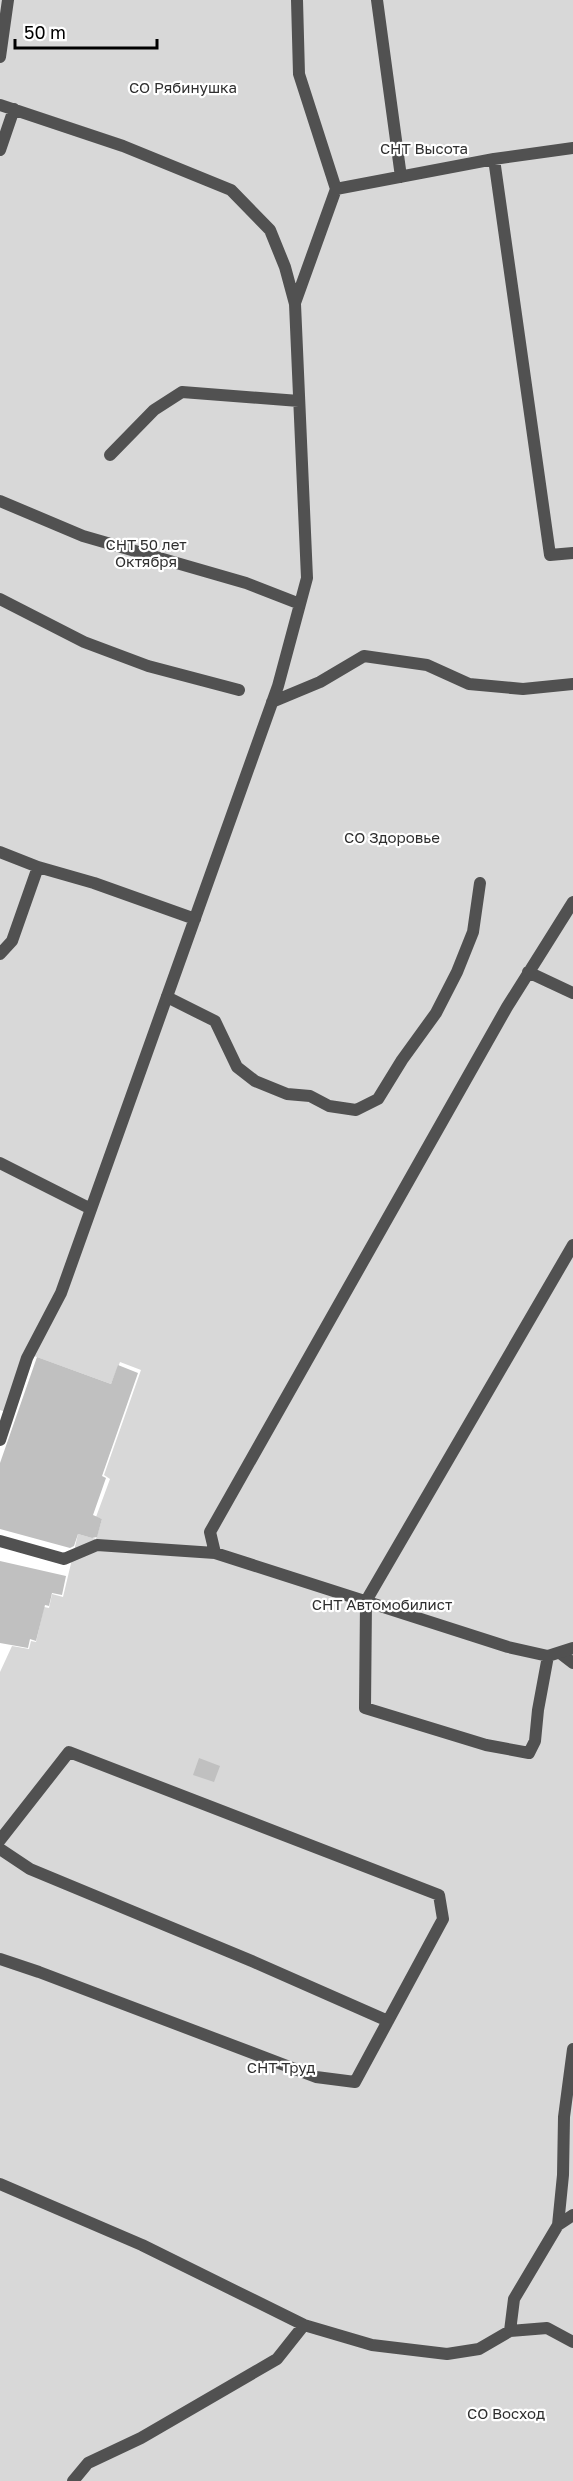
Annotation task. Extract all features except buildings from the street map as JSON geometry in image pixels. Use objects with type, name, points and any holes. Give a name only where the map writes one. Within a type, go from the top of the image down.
[{"type":"street","points":[[0,57],[8,0]]},
{"type":"street","points":[[295,304],[336,189],[299,74],[297,0]]},
{"type":"street","points":[[377,0],[401,177]]},
{"type":"street","points":[[0,105],[123,146],[231,190],[270,230],[285,267],[295,304],[307,578],[272,702],[195,919],[61,1293],[27,1358],[0,1440]]},
{"type":"street","points":[[0,150],[14,110]]},
{"type":"street","points":[[336,189],[494,159],[573,148]]},
{"type":"street","points":[[494,159],[550,555],[573,553]]},
{"type":"street","points":[[110,455],[154,410],[182,392],[299,400]]},
{"type":"street","points":[[0,501],[83,536],[246,583],[300,604]]},
{"type":"street","points":[[0,599],[84,642],[148,666],[239,690]]},
{"type":"street","points":[[272,702],[320,682],[364,656],[427,665],[469,684],[523,689],[573,684]]},
{"type":"street","points":[[0,852],[38,867],[94,883],[195,919]]},
{"type":"street","points":[[0,954],[12,941],[38,867]]},
{"type":"street","points":[[167,997],[215,1021],[237,1067],[255,1081],[287,1094],[310,1096],[329,1106],[356,1110],[378,1099],[402,1060],[436,1013],[457,972],[473,932],[480,883]]},
{"type":"street","points":[[215,1553],[210,1532],[528,972],[573,902]]},
{"type":"street","points":[[528,972],[573,993]]},
{"type":"street","points":[[0,1163],[91,1209]]},
{"type":"street","points":[[565,1649],[538,1710],[535,1741],[530,1753],[486,1745],[366,1708],[366,1601],[573,1245]]},
{"type":"street","points":[[0,1541],[64,1559],[97,1545],[215,1553],[508,1647],[565,1649]]},
{"type":"street","points":[[565,1649],[573,1663]]},
{"type":"street","points":[[0,1840],[69,1752],[439,1895],[443,1919],[355,2082],[316,2078],[0,1959]]},
{"type":"street","points":[[0,1849],[30,1869],[254,1962],[388,2021]]},
{"type":"street","points":[[558,2225],[564,2116],[573,2049]]},
{"type":"street","points":[[0,2184],[142,2245],[304,2325],[372,2345],[447,2354],[479,2349],[510,2331],[547,2328],[573,2342]]},
{"type":"street","points":[[510,2331],[514,2299],[558,2225],[573,2215]]},
{"type":"street","points":[[73,2481],[88,2463],[141,2438],[277,2359],[304,2325]]},
{"type":"green space","points":[[0,0],[573,0],[573,2481],[0,2481],[0,1672],[12,1646],[29,1649],[31,1641],[36,1642],[44,1607],[49,1608],[52,1594],[63,1597],[78,1534],[96,1539],[102,1519],[96,1517],[110,1479],[104,1475],[141,1370],[120,1362],[111,1384],[34,1356],[14,1415],[0,1410]]},
{"type":"park label","name":"СО Рябинушка","points":[[183,88]]},
{"type":"park label","name":"СНТ Высота","points":[[424,149]]},
{"type":"park label","name":"СНТ 50 лет Октября","points":[[146,554]]},
{"type":"park label","name":"СО Здоровье","points":[[392,838]]},
{"type":"park label","name":"СНТ Автомобилист","points":[[382,1605]]},
{"type":"park label","name":"СНТ Труд","points":[[281,2068]]},
{"type":"park label","name":"СО Восход","points":[[506,2414]]}]
